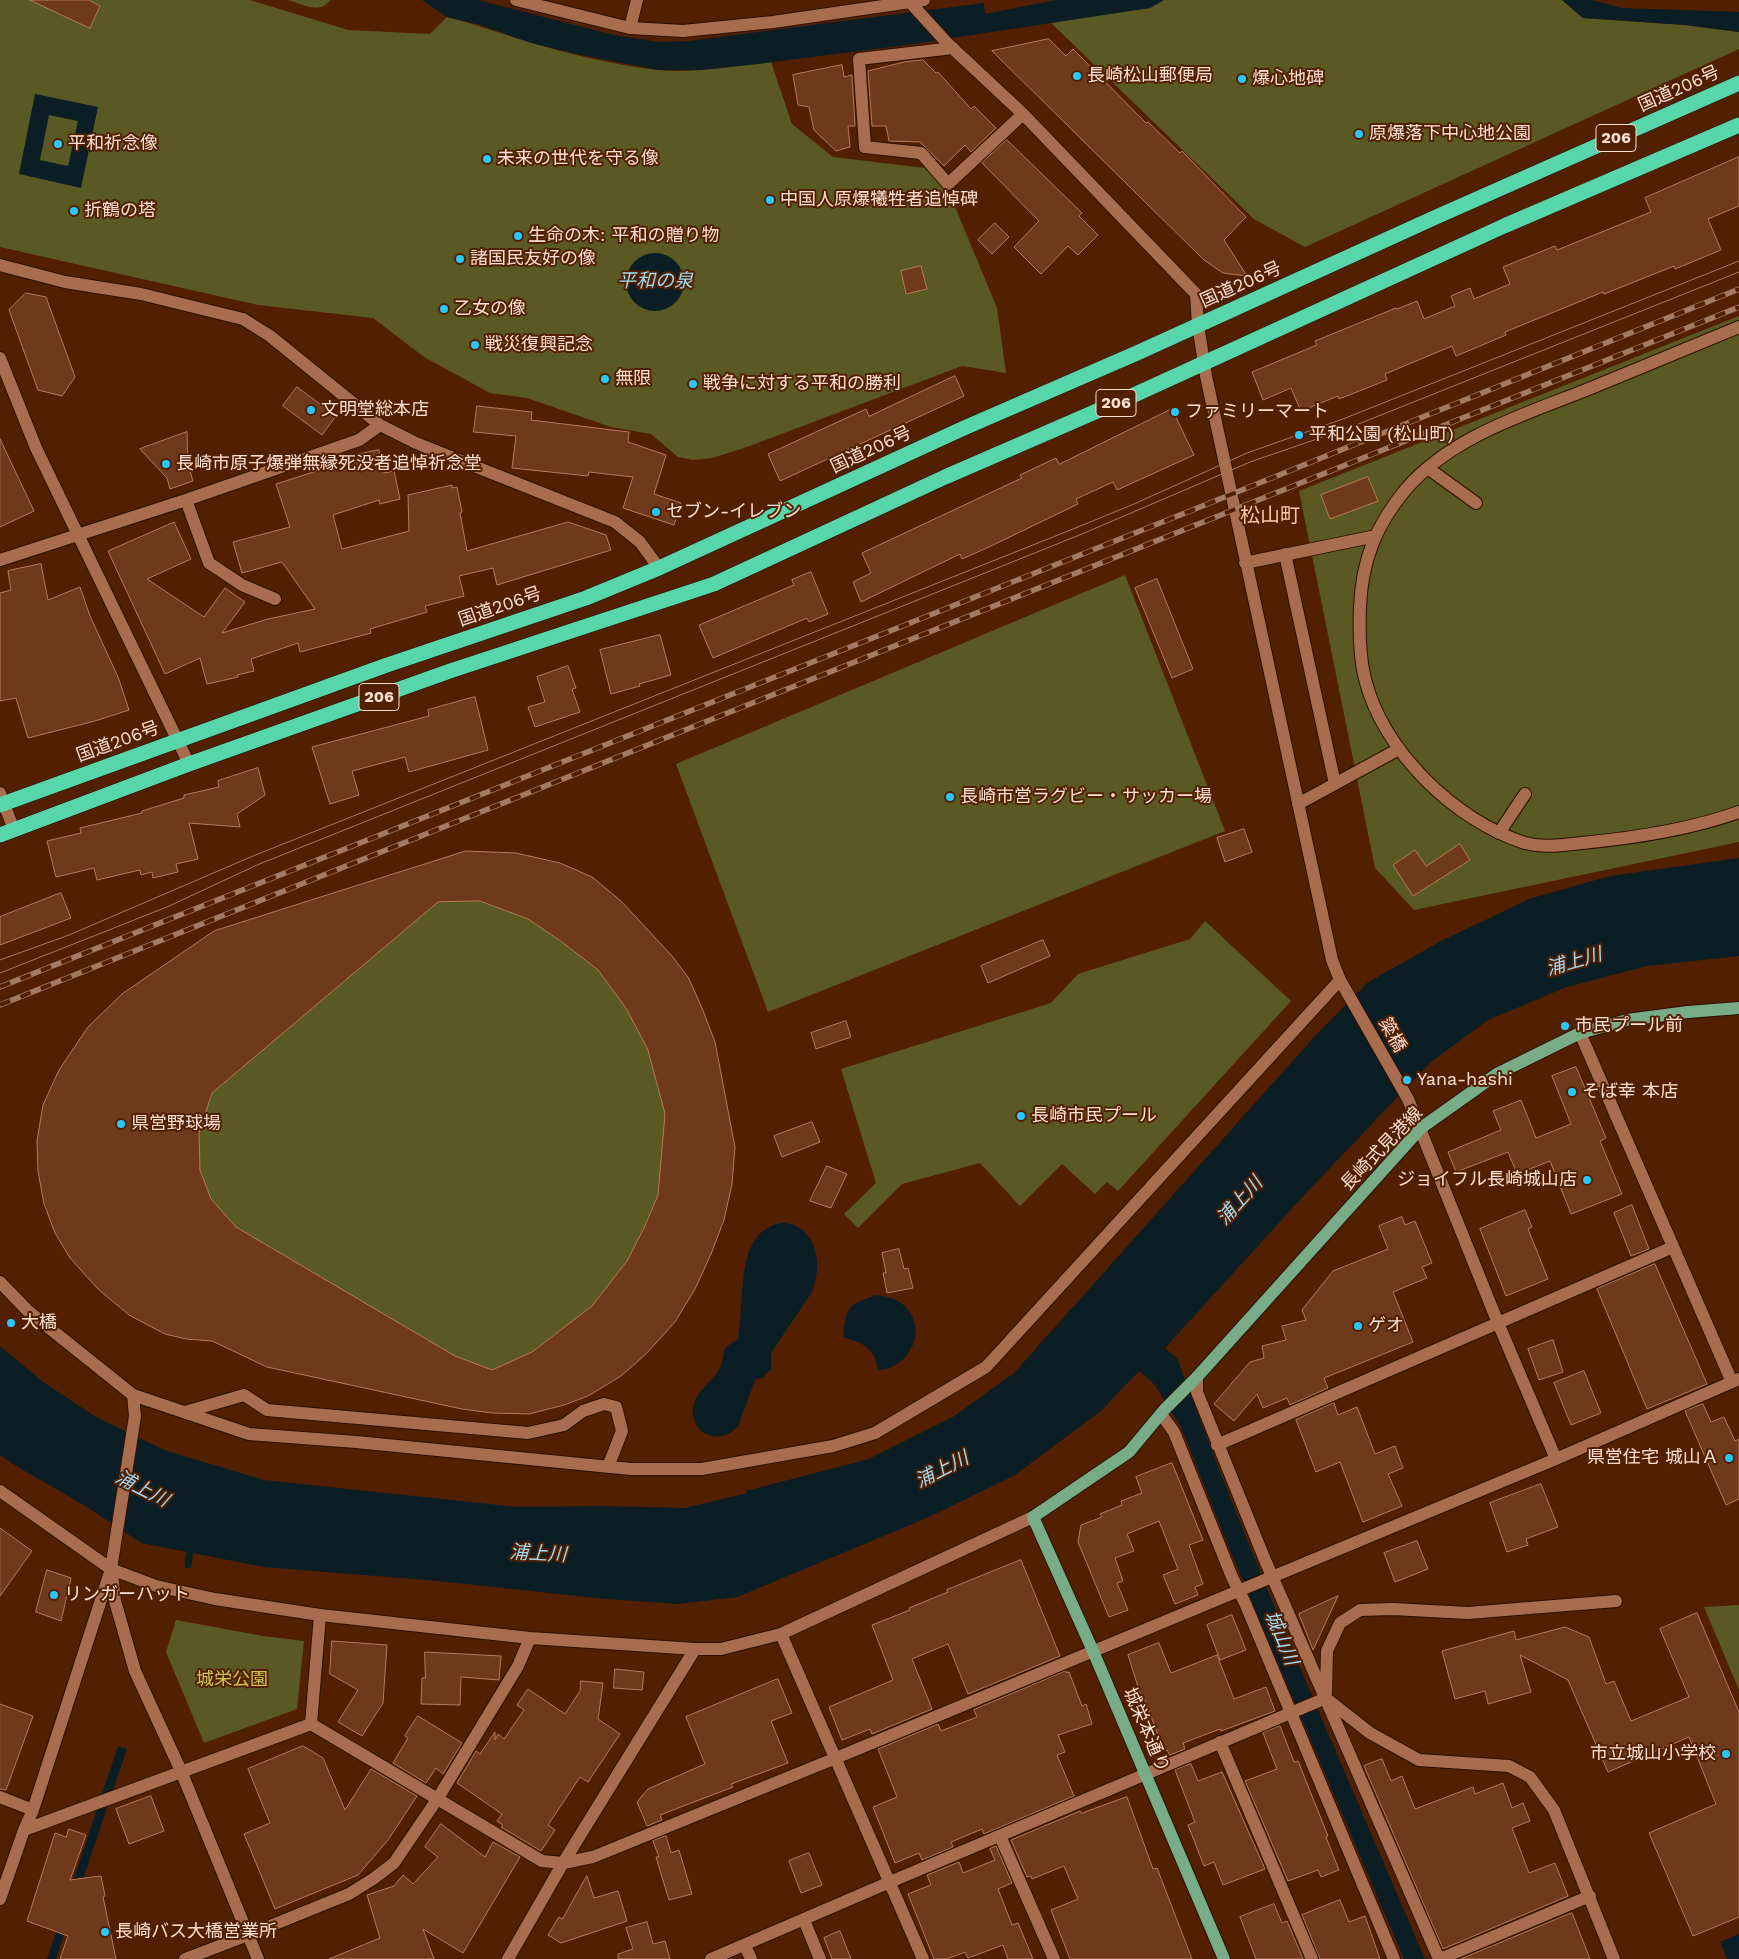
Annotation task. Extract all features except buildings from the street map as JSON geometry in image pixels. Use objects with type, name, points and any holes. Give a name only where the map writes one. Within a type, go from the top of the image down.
[{"type":"highway","name":"国道206号","points":[[1,800],[178,740],[387,665],[586,598],[659,568],[964,428],[1137,353],[1739,83]]},
{"type":"highway","name":"206","points":[[7,833],[188,764],[450,671],[714,584],[944,477],[1134,395],[1567,198],[1739,125]]},
{"type":"main road","name":"長崎式見港線","points":[[1162,1412],[1421,1128],[1497,1074],[1580,1033],[1627,1020],[1739,1008]]},
{"type":"main road","points":[[1033,1517],[1129,1452],[1162,1412]]},
{"type":"main road","name":"城栄本通り","points":[[1033,1517],[1093,1651],[1224,1959]]},
{"type":"street","points":[[516,0],[630,28],[683,31],[773,22],[914,2]]},
{"type":"street","points":[[630,28],[637,0]]},
{"type":"street","name":"簗橋","points":[[914,2],[950,46],[1023,114],[1196,294],[1203,362],[1332,960],[1342,984],[1408,1099],[1421,1128],[1498,1323],[1556,1460]]},
{"type":"street","points":[[950,46],[859,59],[865,147],[921,154],[948,184],[1023,114]]},
{"type":"street","points":[[0,265],[65,282],[141,294],[244,319],[270,336],[380,425],[416,443],[615,522],[640,542],[659,568]]},
{"type":"street","points":[[1739,327],[1499,426],[1456,446],[1408,487],[1384,518],[1368,552],[1361,582],[1359,650],[1366,681],[1374,704],[1406,759],[1454,806],[1499,833],[1527,843],[1557,846],[1611,840],[1690,827],[1739,812]]},
{"type":"street","points":[[0,358],[36,448],[188,764]]},
{"type":"street","points":[[0,560],[186,500],[359,440],[380,425]]},
{"type":"street","points":[[1429,469],[1476,503]]},
{"type":"street","points":[[186,500],[209,563],[242,585],[275,599]]},
{"type":"street","points":[[1245,563],[1376,536]]},
{"type":"street","points":[[1285,554],[1335,784]]},
{"type":"street","points":[[1298,804],[1399,749]]},
{"type":"street","points":[[1499,833],[1525,794]]},
{"type":"street","points":[[1,800],[7,833]]},
{"type":"street","points":[[0,1282],[28,1312],[133,1395],[249,1434],[356,1442],[631,1469],[702,1469],[833,1446],[875,1433],[986,1367],[1342,984]]},
{"type":"street","points":[[311,1724],[542,1861],[563,1863],[593,1856],[836,1758],[1556,1460],[1736,1381],[1673,1247],[1580,1033]]},
{"type":"street","points":[[1217,1445],[1673,1247]]},
{"type":"street","points":[[1194,1379],[1217,1445],[1272,1577],[1440,1959],[1590,1896]]},
{"type":"street","points":[[0,1899],[33,1810],[111,1569],[135,1416],[133,1395]]},
{"type":"street","points":[[184,1412],[244,1396],[267,1410],[528,1433],[564,1425],[583,1411],[604,1404],[616,1407],[622,1431],[608,1467]]},
{"type":"street","points":[[1162,1412],[1174,1432],[1394,1959]]},
{"type":"street","points":[[0,1492],[111,1569],[156,1586],[215,1599],[320,1615],[530,1638],[695,1649],[721,1649],[781,1634],[1033,1517]]},
{"type":"street","points":[[111,1569],[115,1600],[135,1671],[181,1771],[258,1959]]},
{"type":"street","points":[[1326,1698],[1327,1651],[1340,1623],[1360,1610],[1394,1609],[1468,1613],[1616,1601]]},
{"type":"street","points":[[311,1724],[320,1615]]},
{"type":"street","points":[[781,1634],[923,1959]]},
{"type":"street","points":[[185,1959],[248,1936],[349,1894],[394,1863],[438,1798],[518,1666],[530,1638]]},
{"type":"street","points":[[508,1959],[563,1863],[695,1649]]},
{"type":"street","points":[[711,1959],[1326,1698]]},
{"type":"street","points":[[1326,1698],[1370,1733],[1419,1760],[1510,1766],[1530,1777],[1554,1810],[1614,1959]]},
{"type":"street","points":[[24,1830],[311,1724]]},
{"type":"street","points":[[1220,1742],[1312,1959]]},
{"type":"street","points":[[0,1797],[33,1810]]},
{"type":"street","points":[[1000,1836],[1054,1959]]},
{"type":"street","points":[[804,1920],[820,1959]]},
{"type":"street","points":[[745,1946],[750,1959]]},
{"type":"green space","points":[[0,0],[250,0],[348,30],[430,34],[447,17],[577,55],[657,70],[700,70],[771,62],[792,124],[833,157],[925,168],[951,197],[997,308],[1006,373],[962,366],[747,447],[712,458],[693,460],[678,457],[651,434],[611,427],[527,398],[490,393],[424,357],[373,318],[258,305],[0,247]]},
{"type":"green space","points":[[288,0],[330,0],[321,7],[316,8]]},
{"type":"green space","name":"原爆落下中心地公園","points":[[1164,0],[1562,0],[1583,18],[1685,25],[1739,32],[1739,49],[1305,247],[1254,219],[1050,22],[1150,8]]},
{"type":"green space","points":[[1739,316],[1739,842],[1414,910],[1375,868],[1299,491]]},
{"type":"green space","name":"長崎市営ラグビー・サッカー場","points":[[1125,575],[1225,831],[768,1012],[676,764]]},
{"type":"green space","name":"県営野球場","points":[[480,901],[528,919],[598,970],[626,1008],[648,1050],[665,1114],[658,1195],[627,1261],[592,1306],[532,1352],[492,1370],[455,1357],[236,1227],[211,1199],[200,1170],[199,1133],[212,1093],[438,902]]},
{"type":"green space","name":"長崎市民プール","points":[[1205,921],[1291,1001],[1118,1191],[1107,1182],[1095,1194],[1062,1164],[1020,1206],[980,1163],[902,1184],[858,1228],[844,1214],[876,1183],[841,1069],[1051,1003],[1078,974],[1190,939]]},
{"type":"green space","points":[[1739,1605],[1739,1690],[1704,1607]]},
{"type":"green space","name":"城栄公園","points":[[176,1620],[263,1636],[304,1641],[297,1709],[204,1743],[166,1652]]},
{"type":"water","points":[[422,0],[478,0],[614,35],[660,42],[688,41],[984,3],[985,14],[1056,0],[1164,0],[1150,8],[913,44],[700,70],[659,70],[531,43],[480,25],[447,17]]},
{"type":"water","points":[[1562,0],[1592,0],[1622,8],[1739,12],[1739,32],[1685,25],[1583,18]]},
{"type":"water","points":[[35,94],[98,107],[81,188],[19,174]],"holes":[[[49,115],[78,121],[68,166],[40,160]]]},
{"type":"water","name":"平和の泉","points":[[655,253],[666,255],[679,266],[684,282],[682,293],[671,306],[655,311],[644,309],[631,298],[626,282],[628,271],[639,258]]},
{"type":"water","points":[[1739,858],[1739,956],[1647,966],[1567,987],[1488,1020],[1431,1062],[1307,1192],[1165,1348],[1177,1358],[1205,1434],[1266,1585],[1425,1959],[1404,1959],[1227,1543],[1181,1427],[1154,1384],[1139,1371],[1101,1411],[1015,1475],[929,1517],[737,1597],[678,1604],[605,1599],[438,1581],[264,1567],[141,1543],[87,1507],[0,1455],[0,1346],[43,1382],[96,1417],[164,1450],[264,1480],[517,1507],[602,1506],[685,1508],[869,1459],[953,1417],[1014,1373],[1314,1037],[1367,983],[1441,941],[1529,899],[1610,876]]},
{"type":"water","points":[[781,1223],[793,1225],[802,1230],[809,1238],[817,1258],[816,1281],[812,1292],[771,1353],[771,1369],[764,1377],[755,1380],[738,1426],[732,1432],[725,1435],[711,1436],[699,1429],[695,1422],[693,1406],[699,1394],[721,1366],[726,1347],[738,1339],[742,1292],[750,1249],[761,1233]]},
{"type":"water","points":[[876,1295],[896,1300],[902,1304],[910,1313],[915,1323],[913,1345],[907,1354],[900,1362],[890,1368],[878,1370],[874,1355],[870,1350],[861,1344],[843,1337],[847,1313],[850,1308]]},
{"type":"water","points":[[118,1746],[127,1749],[56,1959],[47,1959]]},
{"type":"water","points":[[1739,1934],[1739,1959],[1727,1959],[1720,1942]]},
{"type":"waterway","points":[[188,1565],[191,1543]]},
{"type":"tram line","points":[[0,960],[69,935],[253,856],[1078,527],[1247,453],[1343,419],[1739,261]]},
{"type":"tram line","points":[[0,973],[167,907],[257,865],[1082,534],[1250,462],[1346,429],[1739,272]]},
{"type":"railway","points":[[0,987],[1195,509],[1739,289]]},
{"type":"railway","points":[[0,1005],[1739,307]]},
{"type":"place","name":"長崎松山郵便局","points":[[1077,76]]},
{"type":"place","name":"爆心地碑","points":[[1242,79]]},
{"type":"place","name":"原爆落下中心地公園","points":[[1359,134]]},
{"type":"place","name":"平和祈念像","points":[[58,144]]},
{"type":"place","name":"未来の世代を守る像","points":[[487,159]]},
{"type":"place","name":"中国人原爆犧牲者追悼碑","points":[[770,200]]},
{"type":"place","name":"折鶴の塔","points":[[74,211]]},
{"type":"place","name":"生命の木: 平和の贈り物","points":[[518,236]]},
{"type":"place","name":"諸国民友好の像","points":[[460,259]]},
{"type":"place","name":"乙女の像","points":[[444,309]]},
{"type":"place","name":"戦災復興記念","points":[[475,345]]},
{"type":"place","name":"無限","points":[[605,379]]},
{"type":"place","name":"戦争に対する平和の勝利","points":[[693,384]]},
{"type":"place","name":"文明堂総本店","points":[[311,410]]},
{"type":"place","name":"ファミリーマート","points":[[1175,412]]},
{"type":"place","name":"平和公園 (松山町)","points":[[1299,435]]},
{"type":"place","name":"長崎市原子爆弾無縁死没者追悼祈念堂","points":[[166,464]]},
{"type":"place","name":"セブン-イレブン","points":[[656,512]]},
{"type":"place","name":"長崎市営ラグビー・サッカー場","points":[[950,797]]},
{"type":"place","name":"市民プール前","points":[[1565,1026]]},
{"type":"place","name":"Yana-hashi","points":[[1407,1080]]},
{"type":"place","name":"そば幸 本店","points":[[1572,1092]]},
{"type":"place","name":"長崎市民プール","points":[[1021,1116]]},
{"type":"place","name":"県営野球場","points":[[121,1124]]},
{"type":"place","name":"ジョイフル長崎城山店","points":[[1587,1180]]},
{"type":"place","name":"大橋","points":[[11,1323]]},
{"type":"place","name":"ゲオ","points":[[1358,1326]]},
{"type":"place","name":"県営住宅 城山Ａ","points":[[1729,1458]]},
{"type":"place","name":"リンガーハット","points":[[54,1595]]},
{"type":"place","name":"市立城山小学校","points":[[1726,1754]]},
{"type":"place","name":"長崎バス大橋営業所","points":[[105,1932]]},
{"type":"district","name":"松山町","points":[[1270,516]]},
{"type":"water label","name":"浦上川","points":[[1574,962]]},
{"type":"water label","name":"浦上川","points":[[1240,1201]]},
{"type":"water label","name":"浦上川","points":[[942,1470]]},
{"type":"water label","name":"浦上川","points":[[142,1489]]},
{"type":"water label","name":"浦上川","points":[[538,1554]]},
{"type":"water label","name":"城山川","points":[[1281,1638]]}]
